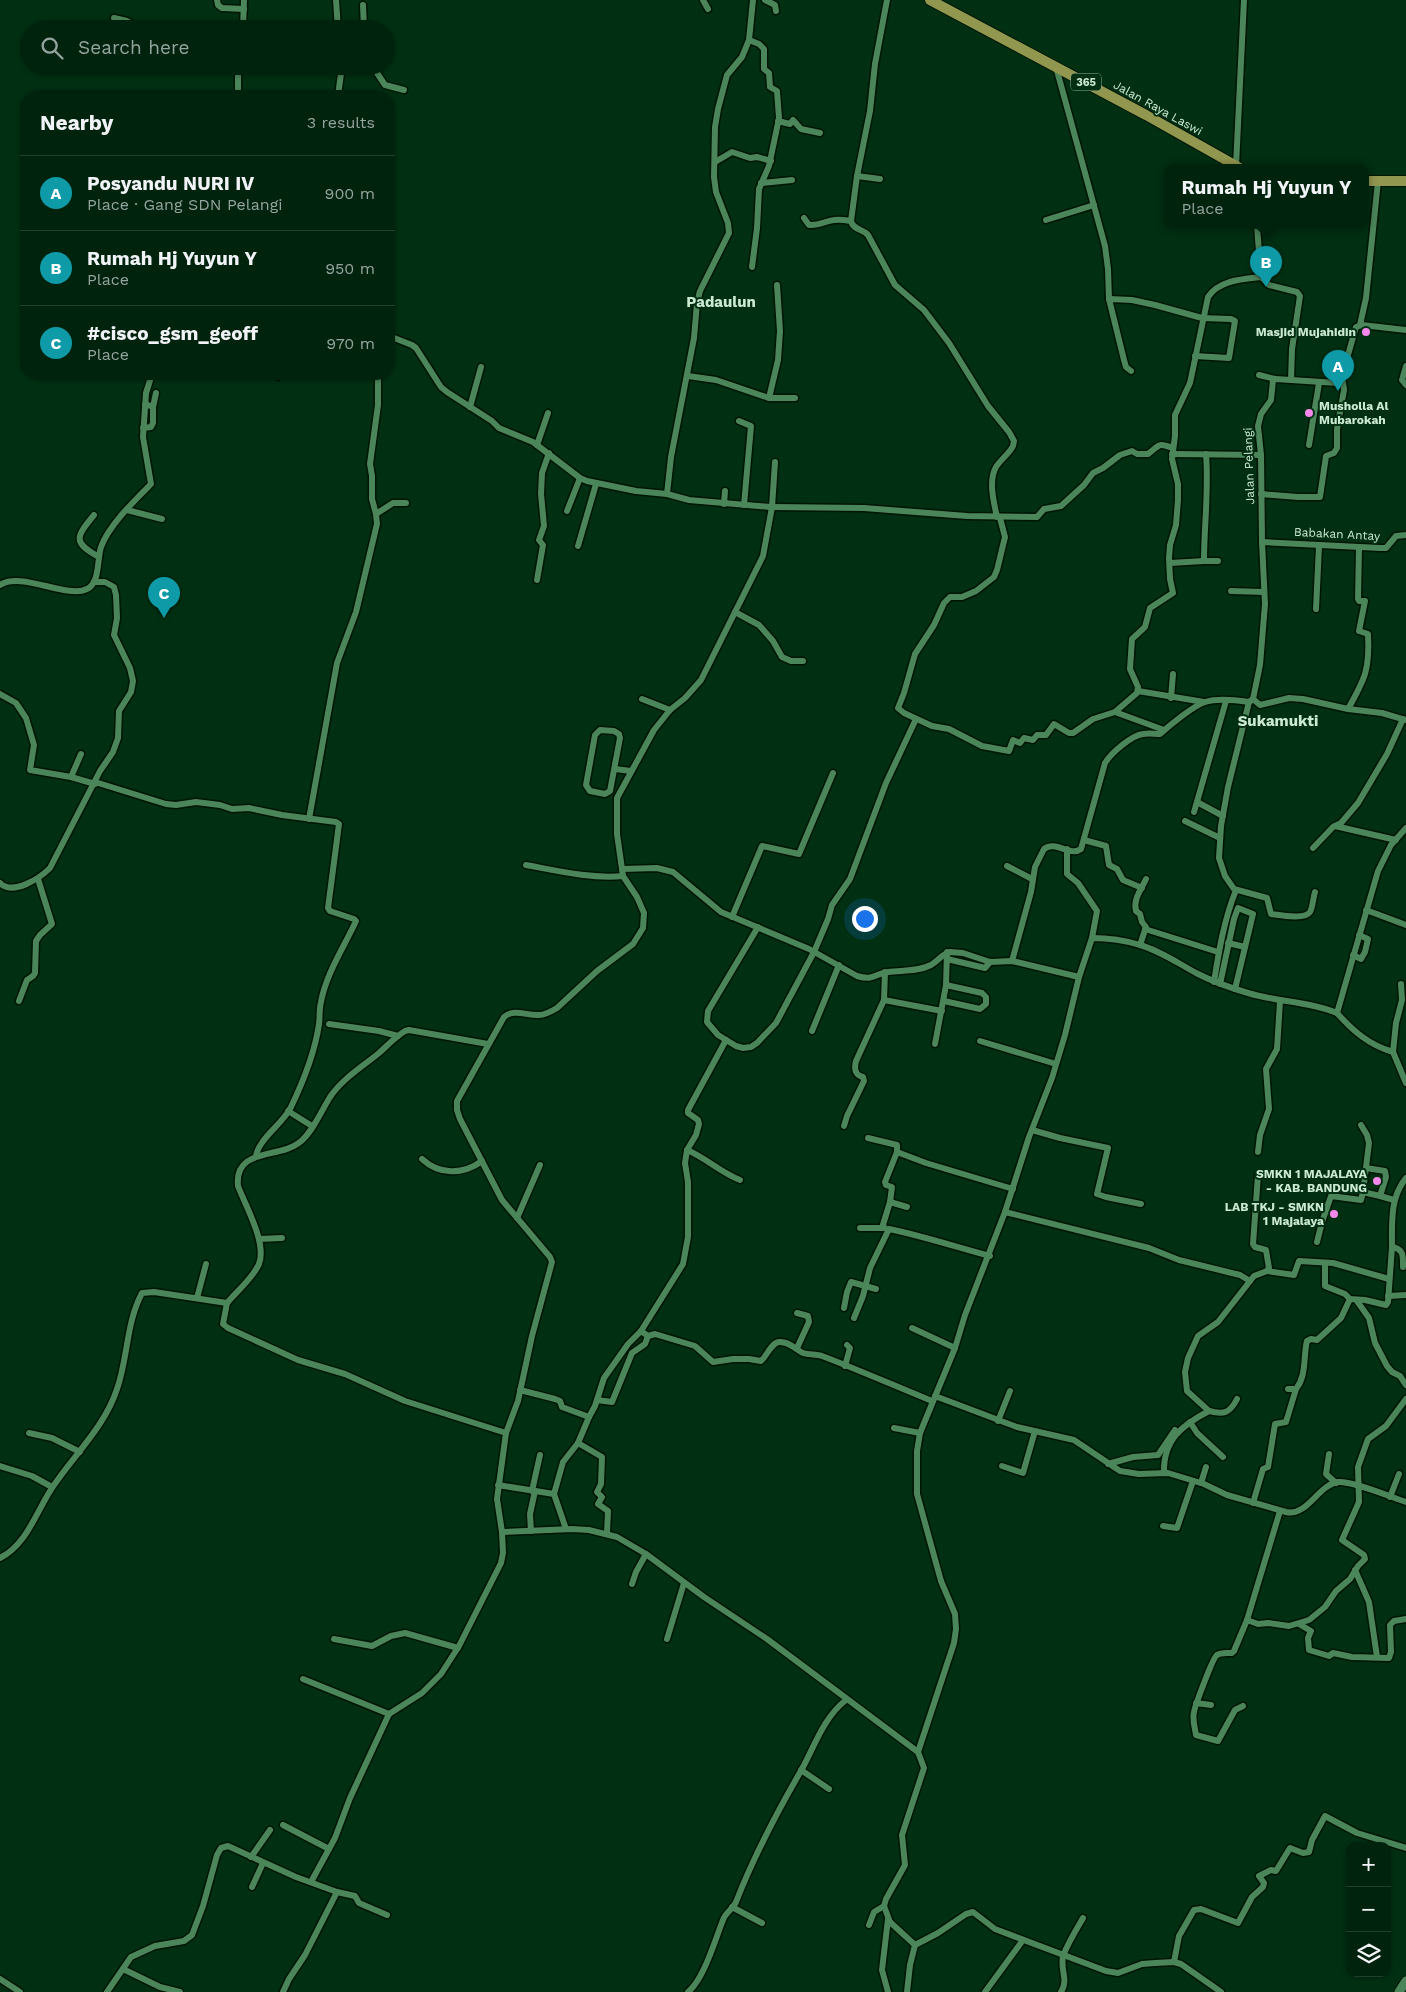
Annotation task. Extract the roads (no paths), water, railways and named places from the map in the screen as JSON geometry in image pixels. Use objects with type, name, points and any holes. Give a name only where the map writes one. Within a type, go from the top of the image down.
[{"type":"main road","name":"Jalan Raya Laswi","points":[[930,0],[1056,66],[1233,164]]},
{"type":"main road","points":[[1369,181],[1406,181]]},
{"type":"main road","points":[[1399,1992],[1406,1981]]},
{"type":"street","points":[[217,0],[218,5],[222,8],[244,10]]},
{"type":"street","points":[[243,20],[244,0]]},
{"type":"street","points":[[336,0],[337,20]]},
{"type":"street","points":[[703,0],[708,9]]},
{"type":"street","points":[[667,494],[671,457],[688,376],[700,292],[730,229],[716,192],[714,177],[715,127],[727,74],[742,57],[749,40],[753,0]]},
{"type":"street","points":[[765,0],[775,5],[776,11]]},
{"type":"street","points":[[887,0],[851,221],[854,227],[863,230],[868,235],[895,285],[924,310],[949,343],[988,406],[1012,436],[1013,446],[996,466],[994,473],[994,502],[1005,537],[998,570],[994,577],[976,592],[962,597],[948,598],[912,659],[904,693],[898,708],[916,719],[932,726],[955,731],[982,746],[1009,751],[1013,740],[1020,742],[1024,738],[1032,740],[1037,735],[1046,735],[1054,724],[1069,733],[1074,733],[1093,719],[1115,712],[1138,691]]},
{"type":"street","points":[[1238,164],[1244,0]]},
{"type":"street","points":[[363,4],[364,20]]},
{"type":"street","points":[[114,18],[123,20]]},
{"type":"street","points":[[749,40],[759,44],[764,49],[764,69],[769,73],[770,87],[776,90],[778,98],[778,121],[770,161],[759,189],[757,228],[752,266]]},
{"type":"street","points":[[1056,66],[1107,261],[1109,299],[1124,360],[1131,371]]},
{"type":"street","points":[[238,75],[238,90]]},
{"type":"street","points":[[339,90],[342,75]]},
{"type":"street","points":[[378,75],[385,85],[404,90]]},
{"type":"street","points":[[778,121],[790,124],[793,120],[801,129],[820,133]]},
{"type":"street","points":[[715,162],[732,152],[750,158],[757,157],[770,161]]},
{"type":"street","points":[[857,176],[880,179]]},
{"type":"street","points":[[761,183],[792,180]]},
{"type":"street","points":[[1260,375],[1275,379],[1338,383],[1342,376],[1356,327],[1360,325],[1366,298],[1378,181]]},
{"type":"street","points":[[1046,220],[1094,206]]},
{"type":"street","points":[[804,218],[809,225],[813,226],[822,225],[833,220],[851,221]]},
{"type":"street","points":[[1257,229],[1262,277],[1269,285],[1297,292],[1300,296],[1292,349],[1291,380]]},
{"type":"street","points":[[1138,691],[1130,669],[1132,640],[1145,627],[1150,608],[1173,594],[1170,545],[1176,525],[1178,500],[1178,484],[1172,451],[1176,411],[1190,383],[1206,301],[1217,287],[1241,280],[1262,277]]},
{"type":"street","points":[[769,398],[780,341],[778,285]]},
{"type":"street","points":[[1109,299],[1147,303],[1202,318],[1232,319],[1235,321],[1230,357],[1227,359],[1195,356]]},
{"type":"street","points":[[1360,325],[1406,330]]},
{"type":"street","points":[[395,338],[416,348],[441,387],[492,421],[499,428],[537,445],[580,478],[596,484],[667,494],[689,500],[744,506],[864,508],[999,518],[1037,517],[1044,509],[1061,506],[1084,485],[1093,473],[1120,455],[1132,451],[1137,454],[1148,454],[1158,444],[1163,444],[1172,451],[1261,455]]},
{"type":"street","points":[[1406,366],[1402,380],[1406,385]]},
{"type":"street","points":[[470,407],[481,367]]},
{"type":"street","points":[[688,376],[716,380],[769,398],[795,398]]},
{"type":"street","points":[[1261,494],[1320,497],[1326,456],[1334,453],[1337,448],[1337,429],[1344,390],[1342,376]]},
{"type":"street","name":"Jalan Pelangi","points":[[1236,890],[1231,886],[1221,866],[1219,858],[1220,838],[1223,816],[1251,701],[1263,640],[1265,604],[1261,455],[1258,422],[1271,400],[1273,380],[1275,379]]},
{"type":"street","points":[[0,584],[12,581],[34,582],[57,589],[78,591],[87,589],[94,582],[105,539],[127,510],[151,484],[144,450],[143,428],[146,393],[150,380]]},
{"type":"street","points":[[309,819],[337,663],[356,612],[377,524],[372,503],[370,464],[378,404],[378,380]]},
{"type":"street","points":[[1309,446],[1319,383]]},
{"type":"street","points":[[143,428],[152,425],[156,393]]},
{"type":"street","points":[[145,404],[153,407]]},
{"type":"street","points":[[537,445],[548,413]]},
{"type":"street","points":[[739,421],[751,426],[744,506]]},
{"type":"street","points":[[537,580],[543,545],[539,540],[544,526],[542,473],[549,453]]},
{"type":"street","points":[[1204,561],[1208,474],[1206,454]]},
{"type":"street","points":[[311,1882],[329,1849],[389,1714],[422,1694],[432,1685],[458,1648],[501,1563],[504,1553],[496,1499],[506,1434],[515,1411],[532,1336],[552,1262],[550,1257],[502,1200],[460,1119],[456,1106],[459,1095],[507,1014],[540,1016],[557,1008],[597,971],[633,944],[643,928],[644,913],[623,872],[617,834],[616,804],[622,788],[654,730],[670,710],[685,698],[701,680],[763,556],[771,507],[775,462]]},
{"type":"street","points":[[567,510],[580,478]]},
{"type":"street","points":[[578,546],[596,484]]},
{"type":"street","points":[[724,504],[726,491]]},
{"type":"street","points":[[376,514],[393,503],[406,503]]},
{"type":"street","points":[[127,510],[162,519]]},
{"type":"street","points":[[94,515],[82,530],[80,540],[84,548],[99,557]]},
{"type":"street","name":"Babakan Antay","points":[[1262,542],[1384,548],[1396,536],[1406,535]]},
{"type":"street","points":[[1316,609],[1319,546]]},
{"type":"street","points":[[1348,709],[1362,684],[1368,668],[1368,634],[1359,632],[1365,601],[1359,601],[1358,599],[1359,548]]},
{"type":"street","points":[[1170,563],[1218,561]]},
{"type":"street","points":[[0,883],[6,887],[15,887],[38,879],[50,868],[95,783],[114,752],[118,738],[119,711],[132,692],[133,681],[130,668],[114,635],[117,618],[114,587],[105,582],[94,582]]},
{"type":"street","points":[[1231,591],[1264,592]]},
{"type":"street","points":[[735,612],[758,625],[773,641],[782,657],[791,661],[803,661]]},
{"type":"street","points":[[1171,698],[1173,674]]},
{"type":"street","points":[[1138,691],[1204,702],[1251,701],[1260,705],[1289,698],[1303,699],[1348,709],[1382,713],[1404,719],[1387,754],[1358,803],[1313,848]]},
{"type":"street","points":[[0,694],[16,703],[26,718],[34,745],[30,770],[95,783],[166,804],[176,805],[196,802],[220,805],[232,809],[250,808],[339,824],[328,908],[356,921],[329,978],[321,1002],[319,1026],[308,1065],[288,1111],[259,1146],[256,1156]]},
{"type":"street","points":[[642,699],[670,710]]},
{"type":"street","points":[[1194,812],[1226,701]]},
{"type":"street","points":[[1012,960],[1035,867],[1044,849],[1053,845],[1074,851],[1080,850],[1102,771],[1108,758],[1137,736],[1145,733],[1158,734],[1204,702]]},
{"type":"street","points":[[1115,712],[1164,730]]},
{"type":"street","points":[[758,927],[708,1011],[707,1022],[718,1035],[743,1048],[751,1047],[757,1043],[776,1023],[814,952],[832,905],[850,880],[886,783],[916,719]]},
{"type":"street","points":[[600,730],[614,731],[619,734],[615,769],[608,793],[590,791],[586,788],[595,735],[600,730]]},
{"type":"street","points":[[70,777],[81,754]]},
{"type":"street","points":[[615,769],[631,772]]},
{"type":"street","points":[[732,917],[762,846],[799,854],[833,773]]},
{"type":"street","points":[[1197,802],[1223,816]]},
{"type":"street","points":[[1185,821],[1220,838]]},
{"type":"street","points":[[1335,826],[1396,840]]},
{"type":"street","points":[[1337,1013],[1378,870],[1396,840],[1406,828]]},
{"type":"street","points":[[1084,840],[1106,846],[1109,865],[1117,869],[1123,880],[1142,888]]},
{"type":"street","points":[[918,1752],[954,1643],[956,1628],[955,1614],[946,1597],[934,1560],[917,1494],[917,1451],[920,1433],[955,1348],[965,1315],[990,1256],[1056,1064],[1079,977],[1092,938],[1097,911],[1078,883],[1067,874],[1067,849]]},
{"type":"street","points":[[526,865],[579,874],[611,877],[623,872],[657,868],[673,872],[721,912],[814,952],[864,978],[874,978],[885,972],[909,971],[925,967],[947,956],[985,968],[990,962],[1012,960],[1079,977]]},
{"type":"street","points":[[1007,866],[1032,879]]},
{"type":"street","points":[[19,1001],[27,979],[34,976],[35,973],[36,941],[40,934],[52,924],[38,879]]},
{"type":"street","points":[[1140,945],[1146,925],[1141,920],[1140,914],[1135,910],[1138,894],[1146,879]]},
{"type":"street","points":[[1217,983],[1218,952],[1225,920],[1236,890],[1267,898],[1271,914],[1301,916],[1307,915],[1310,911],[1315,892]]},
{"type":"street","points":[[1217,983],[1238,908],[1253,913],[1236,989]]},
{"type":"street","points":[[1366,910],[1406,925]]},
{"type":"street","points":[[1145,929],[1218,952]]},
{"type":"street","points":[[1353,955],[1361,959],[1365,952],[1368,939],[1359,935]]},
{"type":"street","points":[[1092,938],[1119,940],[1140,945],[1162,954],[1217,983],[1280,1001],[1318,1006],[1337,1013],[1366,1040],[1393,1052]]},
{"type":"street","points":[[1228,943],[1245,947]]},
{"type":"street","points":[[935,1044],[944,1001],[947,956]]},
{"type":"street","points":[[812,1030],[839,965]]},
{"type":"street","points":[[844,1126],[864,1080],[856,1071],[856,1061],[884,1000],[885,972]]},
{"type":"street","points":[[1401,984],[1402,1000],[1396,1023],[1393,1052],[1406,1083]]},
{"type":"street","points":[[944,1001],[976,1009],[983,1008],[986,1004],[986,997],[982,993],[946,985]]},
{"type":"street","points":[[884,1000],[942,1011]]},
{"type":"street","points":[[1258,1152],[1260,1135],[1269,1109],[1266,1069],[1277,1049],[1280,1001]]},
{"type":"street","points":[[329,1024],[379,1031],[398,1036]]},
{"type":"street","points":[[488,1044],[409,1030],[398,1036],[343,1082],[331,1095],[302,1141],[296,1146],[256,1156],[246,1163],[239,1171],[238,1186],[259,1239],[261,1254],[255,1270],[227,1303],[223,1324],[298,1360],[345,1374],[405,1401],[506,1434]]},
{"type":"street","points":[[566,1529],[554,1494],[563,1462],[578,1443],[604,1378],[628,1344],[641,1331],[683,1264],[688,1237],[688,1182],[685,1163],[687,1150],[699,1124],[698,1120],[688,1114],[688,1110],[726,1040]]},
{"type":"street","points":[[980,1041],[1056,1064]]},
{"type":"street","points":[[288,1111],[312,1126]]},
{"type":"street","points":[[1317,1242],[1331,1196],[1360,1200],[1363,1192],[1369,1139],[1361,1125]]},
{"type":"street","points":[[1032,1130],[1108,1148],[1097,1194],[1125,1202],[1141,1204]]},
{"type":"street","points":[[868,1138],[897,1145],[897,1152],[885,1182],[892,1187],[890,1202],[882,1228]]},
{"type":"street","points":[[687,1150],[701,1156],[726,1175],[740,1180]]},
{"type":"street","points":[[897,1152],[926,1163],[955,1170],[986,1182],[1012,1189]]},
{"type":"street","points":[[422,1159],[434,1169],[452,1171],[465,1170],[482,1161]]},
{"type":"street","points":[[517,1218],[540,1165]]},
{"type":"street","points":[[1366,1168],[1382,1170],[1386,1173],[1380,1196]]},
{"type":"street","points":[[1258,1174],[1253,1244],[1255,1247],[1265,1249],[1267,1252],[1269,1266],[1266,1271]]},
{"type":"street","points":[[1354,1300],[1364,1300],[1385,1305],[1388,1302],[1394,1200],[1406,1178]]},
{"type":"street","points":[[1363,1192],[1394,1200]]},
{"type":"street","points":[[890,1202],[907,1207]]},
{"type":"street","points":[[1005,1212],[1149,1248],[1179,1260],[1240,1275],[1250,1281]]},
{"type":"street","points":[[860,1228],[882,1228],[920,1235],[990,1256]]},
{"type":"street","points":[[854,1318],[870,1268],[889,1229]]},
{"type":"street","points":[[259,1239],[282,1238]]},
{"type":"street","points":[[1392,1247],[1399,1248],[1401,1251],[1403,1267]]},
{"type":"street","points":[[1237,1399],[1232,1408],[1225,1413],[1218,1414],[1209,1411],[1192,1397],[1186,1389],[1185,1372],[1191,1349],[1198,1336],[1218,1322],[1256,1274],[1266,1271],[1294,1275],[1298,1261],[1324,1263],[1389,1279]]},
{"type":"street","points":[[1324,1263],[1324,1285],[1354,1300],[1372,1323],[1376,1343],[1387,1366],[1400,1376],[1406,1385]]},
{"type":"street","points":[[198,1298],[206,1264]]},
{"type":"street","points":[[844,1308],[849,1284],[852,1282],[876,1289]]},
{"type":"street","points":[[0,1558],[8,1554],[17,1545],[42,1508],[52,1487],[80,1452],[104,1416],[120,1381],[128,1334],[142,1293],[154,1292],[227,1303]]},
{"type":"street","points":[[1388,1296],[1406,1295]]},
{"type":"street","points":[[1253,1503],[1263,1470],[1268,1467],[1275,1424],[1286,1422],[1290,1412],[1296,1388],[1304,1368],[1307,1341],[1311,1339],[1317,1340],[1324,1336],[1332,1325],[1341,1318],[1354,1300]]},
{"type":"street","points":[[797,1313],[808,1316],[810,1322],[797,1348]]},
{"type":"street","points":[[912,1328],[955,1348]]},
{"type":"street","points":[[641,1331],[648,1336]]},
{"type":"street","points":[[648,1336],[655,1334],[695,1346],[713,1362],[749,1358],[762,1361],[772,1347],[779,1342],[797,1348],[801,1352],[822,1356],[933,1399],[998,1421],[1074,1440],[1120,1471],[1132,1474],[1164,1473],[1292,1514],[1328,1486],[1344,1482],[1406,1502]]},
{"type":"street","points":[[596,1400],[612,1402],[632,1353],[645,1344],[648,1336]]},
{"type":"street","points":[[845,1366],[850,1348],[847,1345]]},
{"type":"street","points":[[1288,1390],[1296,1388]]},
{"type":"street","points":[[520,1390],[555,1399],[560,1401],[562,1407],[589,1417]]},
{"type":"street","points":[[998,1421],[1010,1392]]},
{"type":"street","points":[[1247,1620],[1258,1624],[1268,1623],[1289,1626],[1299,1624],[1317,1614],[1336,1591],[1352,1577],[1355,1570],[1365,1559],[1365,1557],[1342,1540],[1359,1502],[1358,1464],[1368,1438],[1386,1426],[1406,1399]]},
{"type":"street","points":[[1164,1473],[1164,1458],[1178,1433],[1190,1422],[1209,1411]]},
{"type":"street","points":[[1190,1422],[1198,1433],[1223,1456]]},
{"type":"street","points":[[894,1428],[920,1433]]},
{"type":"street","points":[[1108,1464],[1126,1458],[1158,1455],[1176,1429]]},
{"type":"street","points":[[1002,1466],[1023,1473],[1035,1431]]},
{"type":"street","points":[[29,1433],[52,1438],[80,1452]]},
{"type":"street","points":[[578,1443],[602,1458],[601,1484],[597,1492],[602,1497],[598,1504],[608,1511],[607,1533]]},
{"type":"street","points":[[1329,1454],[1326,1474],[1336,1483]]},
{"type":"street","points":[[531,1531],[530,1514],[540,1455]]},
{"type":"street","points":[[0,1466],[32,1476],[52,1487]]},
{"type":"street","points":[[1201,1484],[1206,1467]]},
{"type":"street","points":[[1390,1497],[1399,1474]]},
{"type":"street","points":[[1163,1526],[1177,1528],[1193,1481]]},
{"type":"street","points":[[498,1486],[554,1494]]},
{"type":"street","points":[[1243,1706],[1235,1710],[1217,1741],[1196,1735],[1193,1715],[1196,1703],[1213,1659],[1218,1654],[1233,1653],[1247,1620],[1280,1511]]},
{"type":"street","points":[[502,1532],[566,1529],[589,1530],[617,1537],[646,1554],[684,1583],[767,1639],[846,1700],[918,1752],[924,1768],[902,1835],[905,1865],[884,1906],[888,1919],[895,1929],[915,1945]]},
{"type":"street","points":[[632,1584],[646,1554]]},
{"type":"street","points":[[1355,1570],[1369,1602],[1377,1657]]},
{"type":"street","points":[[667,1640],[684,1583]]},
{"type":"street","points":[[1299,1624],[1311,1632],[1308,1640],[1311,1652],[1328,1656],[1333,1653],[1352,1657],[1390,1657],[1390,1625],[1406,1619]]},
{"type":"street","points":[[334,1639],[372,1646],[391,1636],[405,1633],[458,1648]]},
{"type":"street","points":[[303,1679],[389,1714]]},
{"type":"street","points":[[688,1992],[694,1987],[723,1919],[735,1905],[746,1875],[822,1729],[836,1707],[846,1700]]},
{"type":"street","points":[[1196,1703],[1210,1705]]},
{"type":"street","points":[[801,1770],[829,1789]]},
{"type":"street","points":[[1173,1962],[1179,1936],[1194,1910],[1201,1909],[1237,1923],[1252,1897],[1264,1888],[1264,1883],[1259,1876],[1271,1870],[1275,1871],[1290,1848],[1303,1853],[1309,1852],[1312,1839],[1326,1816],[1357,1833],[1406,1848]]},
{"type":"street","points":[[283,1825],[329,1849]]},
{"type":"street","points":[[251,1857],[270,1830]]},
{"type":"street","points":[[106,1992],[131,1957],[163,1944],[184,1941],[192,1935],[203,1906],[217,1855],[221,1848],[228,1846],[263,1863],[311,1882],[337,1892],[355,1896],[359,1903],[387,1915]]},
{"type":"street","points":[[252,1887],[263,1863]]},
{"type":"street","points":[[283,1992],[305,1955],[337,1892]]},
{"type":"street","points":[[869,1925],[874,1912],[884,1906]]},
{"type":"street","points":[[732,1907],[762,1923]]},
{"type":"street","points":[[907,1992],[910,1965],[915,1945],[972,1912],[992,1928],[1106,1971],[1123,1972],[1142,1964],[1173,1962],[1181,1964],[1221,1992]]},
{"type":"street","points":[[1061,1992],[1066,1981],[1062,1964],[1063,1955],[1083,1918]]},
{"type":"street","points":[[888,1919],[882,1970],[888,1992]]},
{"type":"street","points":[[985,1992],[1023,1940]]},
{"type":"street","points":[[123,1969],[160,1987],[180,1992]]},
{"type":"street","points":[[0,1979],[20,1992]]},
{"type":"place","name":"Rumah Hj Yuyun Y","points":[[1266,287]]},
{"type":"place","name":"Masjid Mujahidin","points":[[1366,332]]},
{"type":"place","name":"Posyandu NURI IV","points":[[1338,391]]},
{"type":"place","name":"Musholla Al Mubarokah","points":[[1309,413]]},
{"type":"place","name":"#cisco_gsm_geoff","points":[[164,618]]},
{"type":"place","name":"SMKN 1 MAJALAYA - KAB. BANDUNG","points":[[1377,1181]]},
{"type":"place","name":"LAB TKJ - SMKN 1 Majalaya","points":[[1334,1214]]},
{"type":"district","name":"Padaulun","points":[[721,302]]},
{"type":"district","name":"Sukamukti","points":[[1278,721]]}]
